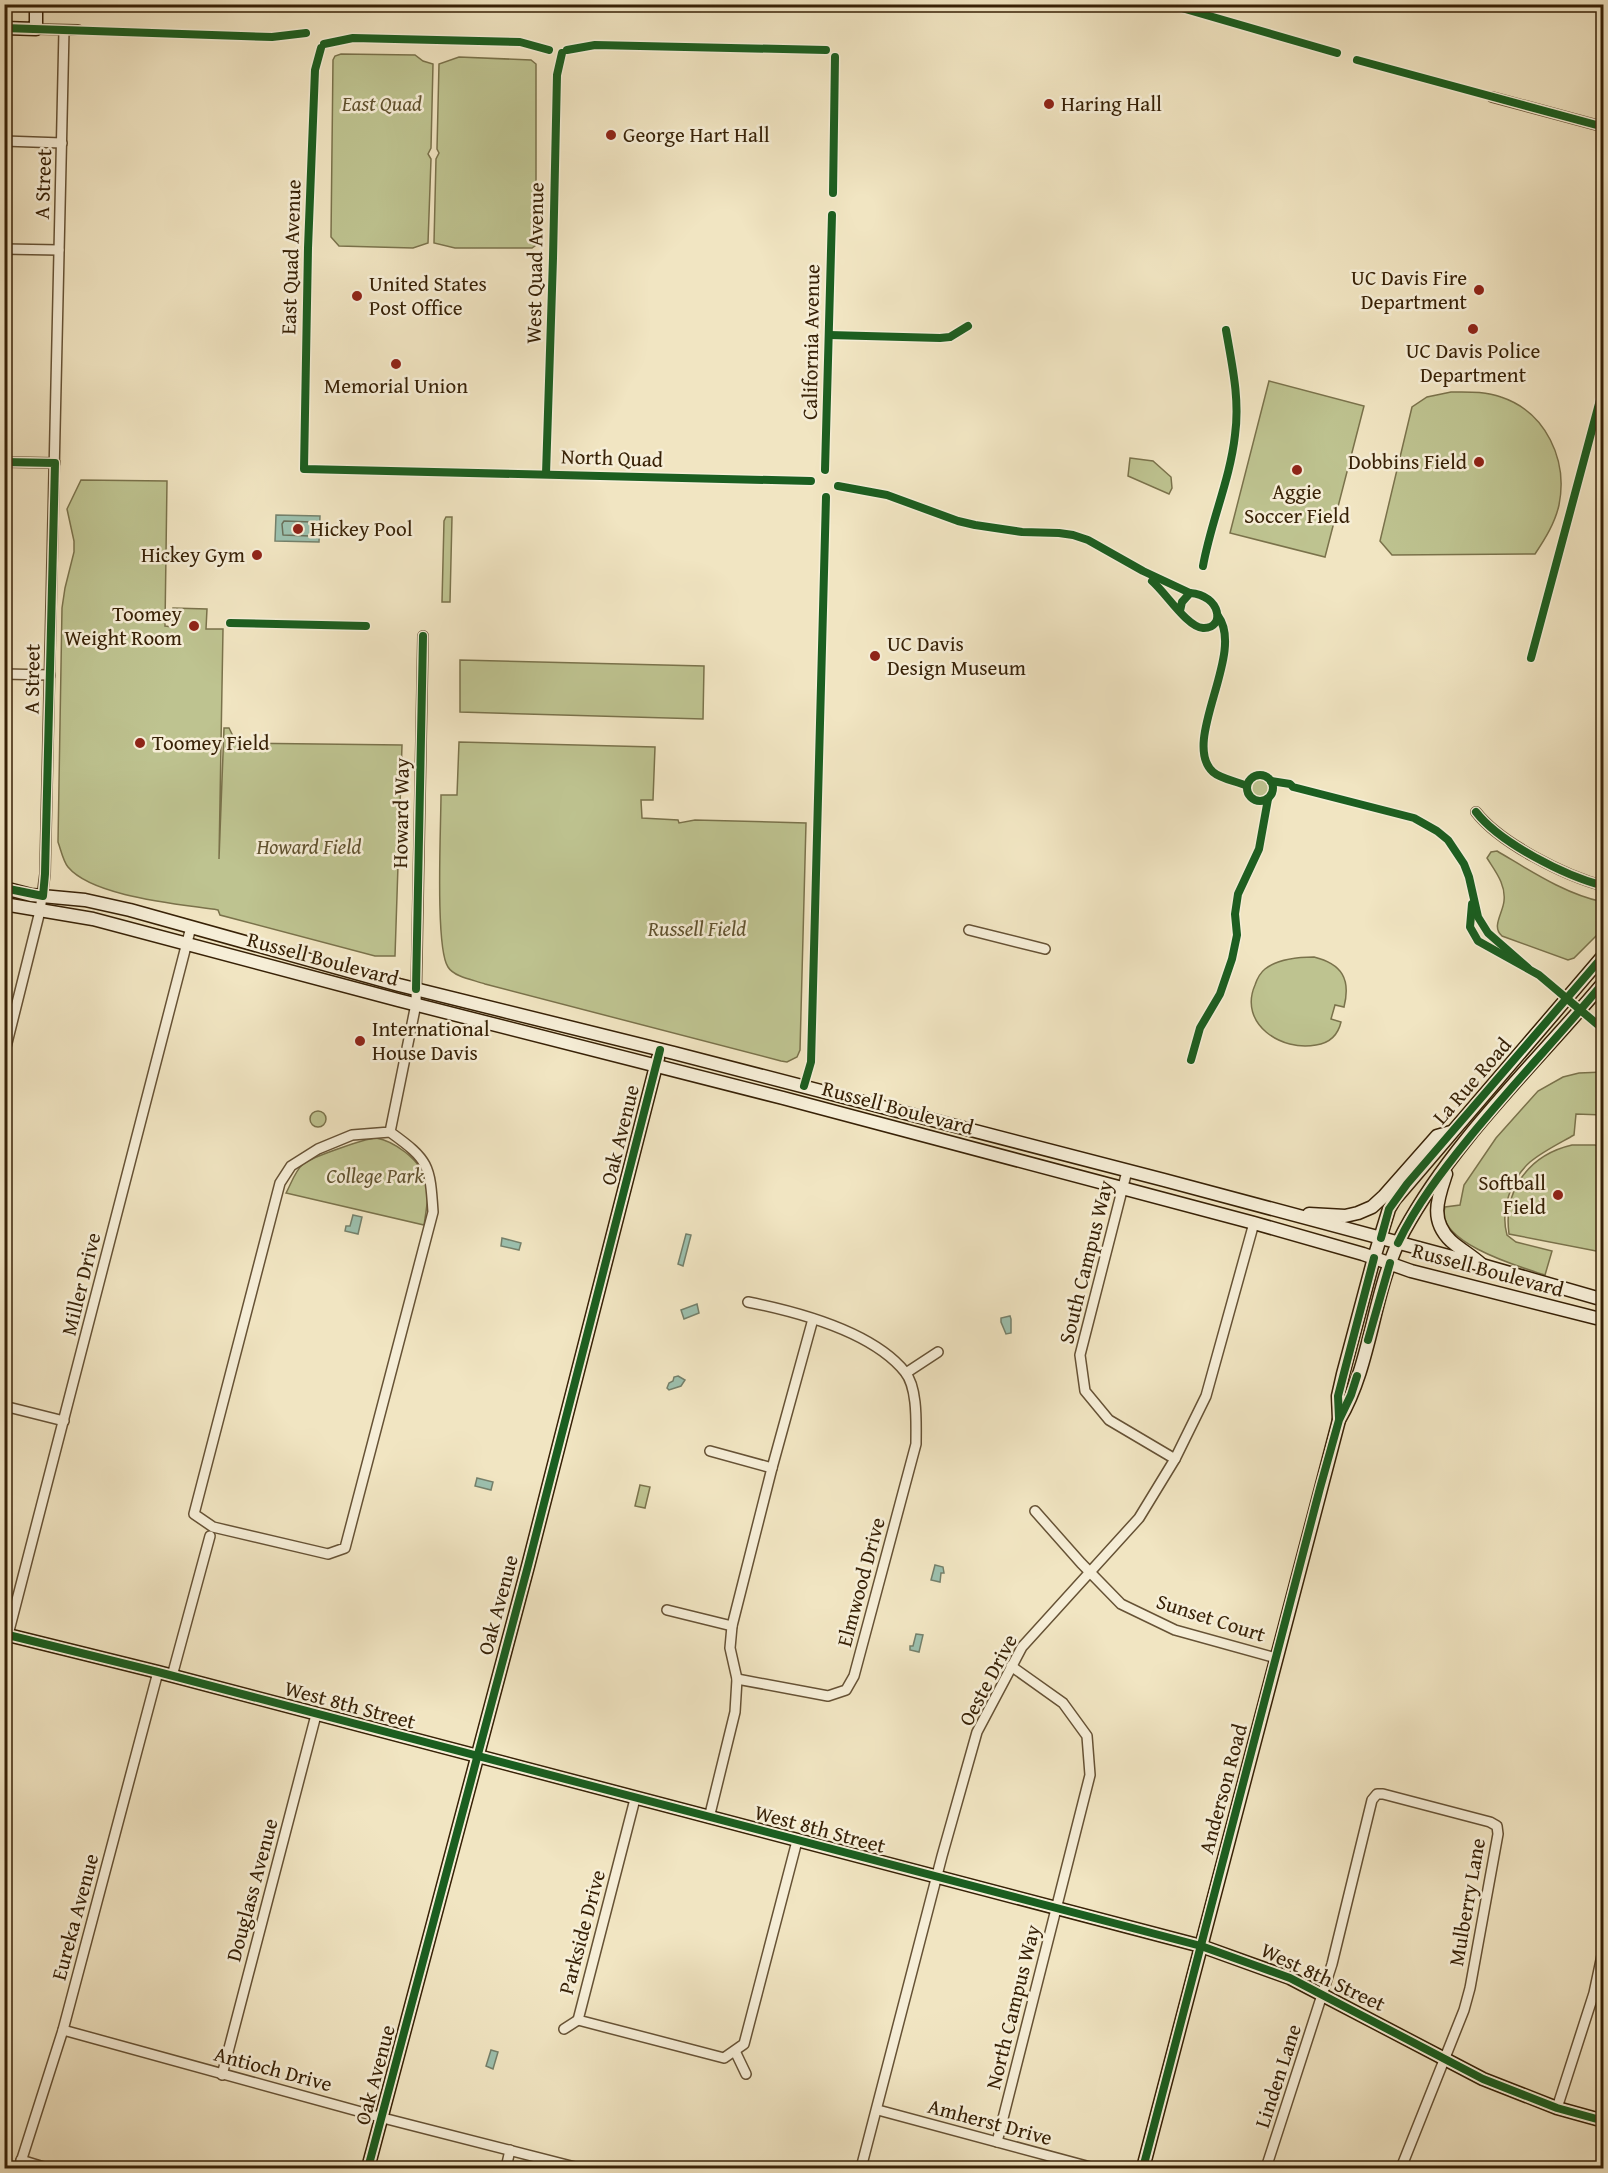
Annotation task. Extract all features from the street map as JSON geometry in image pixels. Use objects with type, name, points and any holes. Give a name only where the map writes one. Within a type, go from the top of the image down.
[{"type":"main road","points":[[4,28],[36,29],[36,4]]},
{"type":"main road","name":"Russell Boulevard","points":[[4,888],[43,896],[100,903],[416,989],[804,1086],[1381,1238],[1604,1300]]},
{"type":"main road","name":"Russell Boulevard","points":[[4,904],[93,919],[187,943],[1254,1223],[1412,1271],[1604,1320]]},
{"type":"main road","name":"La Rue Road","points":[[1374,1258],[1389,1209],[1395,1199],[1604,956]]},
{"type":"main road","name":"La Rue Road","points":[[1390,1263],[1412,1217],[1451,1160],[1495,1106],[1604,982]]},
{"type":"main road","name":"Oak Avenue","points":[[368,2169],[660,1050]]},
{"type":"main road","points":[[764,1094],[771,1087],[795,1092],[804,1086]]},
{"type":"main road","points":[[1288,1214],[1345,1215],[1358,1214],[1368,1209],[1384,1196],[1437,1136],[1451,1132]]},
{"type":"main road","points":[[1451,1160],[1436,1203],[1436,1215],[1442,1230],[1452,1242],[1482,1265]]},
{"type":"main road","name":"Anderson Road","points":[[1339,1420],[1338,1396],[1374,1258]]},
{"type":"main road","name":"Anderson Road","points":[[1143,2169],[1339,1420],[1358,1376],[1390,1263]]},
{"type":"main road","points":[[1345,1408],[1354,1368],[1353,1363],[1347,1359]]},
{"type":"main road","name":"West 8th Street","points":[[6,1634],[1200,1946],[1248,1961],[1323,1994],[1483,2079],[1557,2108],[1604,2121]]},
{"type":"street","points":[[36,29],[78,30]]},
{"type":"street","name":"A Street","points":[[4,1055],[40,910],[45,874],[64,30]]},
{"type":"street","points":[[1492,97],[1604,127]]},
{"type":"street","points":[[4,141],[62,143]]},
{"type":"street","points":[[4,249],[59,250]]},
{"type":"street","points":[[4,462],[55,463]]},
{"type":"street","name":"Howard Way","points":[[416,1004],[423,636]]},
{"type":"street","points":[[4,674],[50,675]]},
{"type":"street","points":[[1476,812],[1502,838],[1574,877],[1604,885]]},
{"type":"street","name":"Miller Drive","points":[[4,1650],[6,1634],[64,1421],[191,927]]},
{"type":"street","points":[[969,930],[1045,949]]},
{"type":"street","points":[[390,1132],[416,1004]]},
{"type":"street","points":[[390,1132],[408,1144],[427,1164],[431,1178],[433,1212],[345,1548],[328,1554],[213,1527],[194,1514],[280,1183],[291,1166],[318,1149],[352,1135],[390,1132]]},
{"type":"street","name":"South Campus Way","points":[[1127,1171],[1080,1355],[1085,1391],[1109,1420],[1175,1459]]},
{"type":"street","name":"Oeste Drive","points":[[861,2169],[977,1732],[1022,1647],[1139,1518],[1175,1459],[1206,1396],[1254,1223]]},
{"type":"street","points":[[748,1302],[848,1331],[876,1346],[906,1373],[938,1352]]},
{"type":"street","points":[[709,1818],[735,1712],[737,1679],[730,1648],[732,1626],[813,1319]]},
{"type":"street","name":"Elmwood Drive","points":[[737,1679],[828,1696],[846,1690],[854,1676],[916,1444],[916,1414],[906,1373]]},
{"type":"street","points":[[4,1406],[64,1421]]},
{"type":"street","points":[[710,1451],[772,1468]]},
{"type":"street","name":"Sunset Court","points":[[1035,1510],[1121,1604],[1175,1630],[1276,1658]]},
{"type":"street","points":[[172,1676],[210,1536]]},
{"type":"street","points":[[667,1610],[732,1626]]},
{"type":"street","name":"North Campus Way","points":[[997,2142],[1090,1775],[1087,1736],[1063,1703],[1011,1666]]},
{"type":"street","name":"Eureka Avenue","points":[[20,2164],[63,2030],[158,1672]]},
{"type":"street","name":"Douglass Avenue","points":[[222,2075],[316,1715]]},
{"type":"street","name":"Mulberry Lane","points":[[1323,1994],[1372,1800],[1377,1794],[1468,1816],[1497,1826],[1498,1834],[1470,1988],[1445,2060]]},
{"type":"street","name":"Parkside Drive","points":[[635,1799],[578,2020],[724,2058],[735,2051]]},
{"type":"street","points":[[746,2074],[735,2051],[744,2044],[797,1841]]},
{"type":"street","points":[[1557,2108],[1599,1994],[1604,1946]]},
{"type":"street","name":"Linden Lane","points":[[1266,2169],[1323,1994]]},
{"type":"street","points":[[564,2029],[578,2020]]},
{"type":"street","name":"Antioch Drive","points":[[63,2030],[222,2075],[579,2169]]},
{"type":"street","points":[[1401,2169],[1445,2060]]},
{"type":"street","name":"Amherst Drive","points":[[878,2110],[1094,2169]]},
{"type":"street","points":[[506,2169],[510,2150]]},
{"type":"street","points":[[20,2164],[47,2169]]},
{"type":"green space","name":"East Quad","points":[[341,54],[415,55],[433,64],[431,148],[428,154],[431,159],[428,243],[413,248],[339,246],[331,237],[333,60],[335,56]]},
{"type":"green space","points":[[459,57],[531,60],[536,64],[536,245],[532,248],[455,248],[434,243],[436,159],[439,153],[437,149],[439,64]]},
{"type":"green space","name":"Aggie Soccer Field","points":[[1269,381],[1364,406],[1325,557],[1230,533]]},
{"type":"green space","name":"Dobbins Field","points":[[1451,392],[1489,394],[1517,404],[1542,426],[1550,440],[1560,471],[1559,505],[1546,537],[1535,554],[1392,555],[1380,541],[1412,407],[1427,397]]},
{"type":"green space","points":[[1130,458],[1153,461],[1171,477],[1172,488],[1169,494],[1128,476]]},
{"type":"green space","name":"Howard Field","points":[[81,480],[167,481],[165,626],[172,627],[173,608],[207,609],[206,629],[223,629],[219,859],[224,728],[229,728],[233,736],[242,743],[402,745],[395,956],[375,956],[220,915],[218,910],[160,902],[116,892],[80,877],[66,865],[58,842],[62,608],[74,552],[67,509]]},
{"type":"green space","points":[[446,517],[452,517],[450,602],[442,602],[444,521]]},
{"type":"green space","points":[[460,660],[704,666],[703,719],[460,712]]},
{"type":"green space","name":"Russell Field","points":[[459,742],[655,747],[653,800],[641,800],[642,818],[678,820],[679,823],[695,820],[806,823],[800,1050],[797,1057],[787,1062],[781,1061],[485,984],[459,976],[451,970],[444,955],[441,936],[441,795],[457,795]]},
{"type":"green space","points":[[1260,779],[1267,782],[1270,789],[1267,796],[1260,799],[1253,796],[1250,789],[1253,782]]},
{"type":"green space","points":[[1497,851],[1562,888],[1603,902],[1603,929],[1574,958],[1568,960],[1502,936],[1499,932],[1498,924],[1504,895],[1499,878],[1487,858],[1491,852]]},
{"type":"green space","points":[[1314,957],[1338,969],[1345,981],[1344,1007],[1335,1005],[1331,1019],[1341,1022],[1338,1031],[1325,1042],[1303,1046],[1290,1044],[1266,1032],[1258,1023],[1251,999],[1258,978],[1265,969],[1288,959]]},
{"type":"green space","points":[[1603,1072],[1603,1115],[1576,1114],[1574,1135],[1546,1151],[1523,1169],[1517,1177],[1506,1205],[1507,1235],[1516,1242],[1552,1251],[1545,1275],[1482,1251],[1465,1242],[1452,1231],[1445,1220],[1445,1207],[1460,1205],[1464,1185],[1496,1138],[1538,1091],[1563,1077],[1579,1073]]},
{"type":"green space","points":[[318,1111],[324,1113],[326,1119],[324,1125],[318,1127],[312,1125],[310,1119],[312,1113]]},
{"type":"green space","name":"College Park","points":[[376,1138],[388,1141],[405,1152],[425,1176],[428,1194],[424,1225],[286,1193],[295,1174],[303,1164],[338,1149]]},
{"type":"green space","name":"Softball Field","points":[[1572,1145],[1595,1145],[1603,1148],[1603,1246],[1596,1251],[1509,1234],[1510,1203],[1522,1177],[1543,1157]]},
{"type":"green space","points":[[640,1485],[650,1487],[645,1508],[635,1506]]},
{"type":"water","name":"Hickey Pool","points":[[276,515],[320,516],[319,542],[275,541]]},
{"type":"water","points":[[353,1215],[362,1217],[358,1234],[345,1231],[346,1226],[350,1226]]},
{"type":"water","points":[[686,1234],[691,1235],[683,1266],[678,1264]]},
{"type":"water","points":[[502,1238],[521,1243],[519,1250],[501,1246]]},
{"type":"water","points":[[697,1304],[699,1313],[684,1319],[681,1310]]},
{"type":"water","points":[[1010,1316],[1011,1333],[1006,1334],[1001,1318]]},
{"type":"water","points":[[678,1376],[685,1380],[681,1386],[669,1390],[667,1388],[669,1383]]},
{"type":"water","points":[[477,1478],[493,1482],[491,1490],[475,1486]]},
{"type":"water","points":[[935,1565],[943,1567],[944,1573],[941,1573],[940,1582],[931,1580]]},
{"type":"water","points":[[916,1634],[923,1635],[919,1652],[910,1650]]},
{"type":"water","points":[[491,2050],[498,2052],[493,2069],[486,2066]]},
{"type":"cycle path","points":[[1168,4],[1337,53]]},
{"type":"cycle path","points":[[4,28],[272,37],[306,33]]},
{"type":"cycle path","points":[[324,44],[353,38],[520,42],[549,50]]},
{"type":"cycle path","points":[[567,50],[595,45],[826,50]]},
{"type":"cycle path","name":"East Quad Avenue","points":[[321,48],[315,70],[308,248],[304,469],[811,481]]},
{"type":"cycle path","name":"West Quad Avenue","points":[[546,474],[557,75],[562,53]]},
{"type":"cycle path","points":[[833,193],[835,57]]},
{"type":"cycle path","points":[[1357,60],[1604,127]]},
{"type":"cycle path","name":"California Avenue","points":[[825,470],[832,215]]},
{"type":"cycle path","name":"California Avenue","points":[[829,335],[940,338],[950,337],[968,326]]},
{"type":"cycle path","points":[[1203,566],[1233,452],[1235,435],[1236,395],[1226,330]]},
{"type":"cycle path","points":[[1531,658],[1604,385]]},
{"type":"cycle path","points":[[4,462],[55,463],[43,896],[4,888]]},
{"type":"cycle path","points":[[838,486],[887,495],[975,525],[1022,532],[1073,535],[1088,540],[1143,571],[1190,593]]},
{"type":"cycle path","points":[[804,1086],[811,1062],[826,497]]},
{"type":"cycle path","points":[[1152,581],[1184,616],[1197,626],[1210,627],[1217,618],[1214,605],[1208,599],[1190,593],[1182,602],[1180,611]]},
{"type":"cycle path","points":[[1218,616],[1224,632],[1224,652],[1207,719],[1204,740],[1205,758],[1213,772],[1247,786]]},
{"type":"cycle path","points":[[230,623],[366,626]]},
{"type":"cycle path","points":[[416,989],[423,636]]},
{"type":"cycle path","points":[[1260,775],[1269,779],[1273,788],[1269,797],[1260,801],[1251,797],[1247,788],[1251,779],[1260,775]]},
{"type":"cycle path","points":[[1271,781],[1290,784],[1293,787],[1414,818],[1437,831],[1448,840],[1464,864],[1478,917],[1488,933],[1528,968]]},
{"type":"cycle path","points":[[1191,1060],[1200,1028],[1220,994],[1232,959],[1237,935],[1235,914],[1238,894],[1259,849],[1268,799]]},
{"type":"cycle path","points":[[1476,812],[1501,835],[1534,857],[1571,875],[1604,886]]},
{"type":"cycle path","points":[[1472,904],[1470,927],[1478,941],[1539,975],[1604,1030]]},
{"type":"cycle path","points":[[1381,1238],[1389,1209],[1407,1184],[1604,955]]},
{"type":"cycle path","points":[[1398,1243],[1422,1202],[1459,1150],[1604,982]]},
{"type":"cycle path","points":[[368,2168],[528,1566],[660,1050]]},
{"type":"cycle path","points":[[1339,1418],[1338,1396],[1374,1258]]},
{"type":"cycle path","points":[[1368,1340],[1390,1263]]},
{"type":"cycle path","points":[[1143,2168],[1320,1488],[1339,1420],[1357,1376]]},
{"type":"cycle path","points":[[4,1634],[158,1672],[1201,1946],[1290,1978],[1483,2079],[1557,2108],[1604,2121]]},
{"type":"place","name":"Haring Hall","points":[[1049,104]]},
{"type":"place","name":"George Hart Hall","points":[[611,135]]},
{"type":"place","name":"UC Davis Fire Department","points":[[1479,290]]},
{"type":"place","name":"United States Post Office","points":[[357,296]]},
{"type":"place","name":"UC Davis Police Department","points":[[1473,329]]},
{"type":"place","name":"Memorial Union","points":[[396,364]]},
{"type":"place","name":"Dobbins Field","points":[[1479,462]]},
{"type":"place","name":"Aggie Soccer Field","points":[[1297,470]]},
{"type":"place","name":"Hickey Pool","points":[[298,529]]},
{"type":"place","name":"Hickey Gym","points":[[257,555]]},
{"type":"place","name":"Toomey Weight Room","points":[[194,626]]},
{"type":"place","name":"UC Davis Design Museum","points":[[875,656]]},
{"type":"place","name":"Toomey Field","points":[[140,743]]},
{"type":"place","name":"International House Davis","points":[[360,1041]]},
{"type":"place","name":"Softball Field","points":[[1558,1195]]}]
